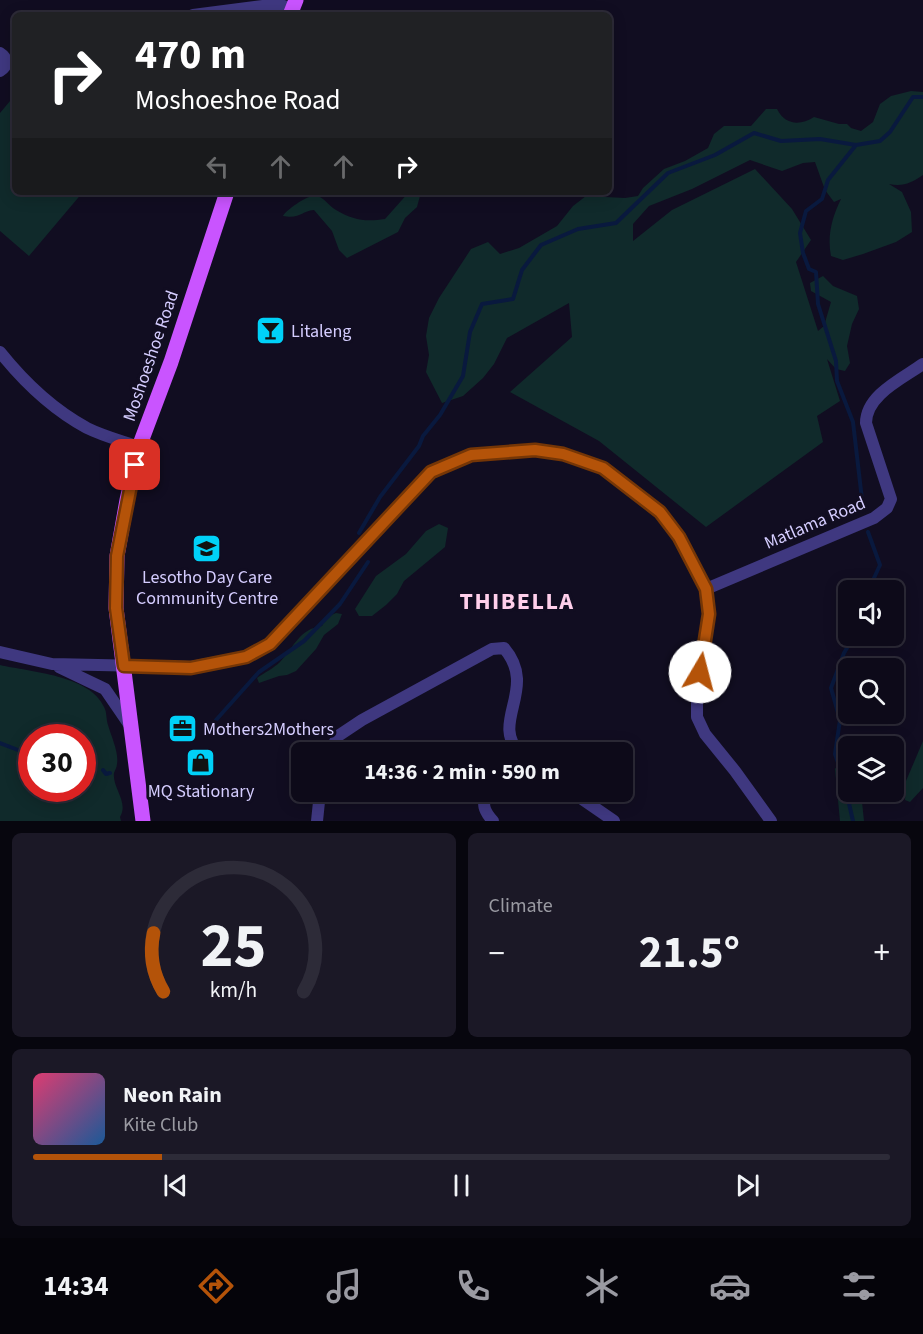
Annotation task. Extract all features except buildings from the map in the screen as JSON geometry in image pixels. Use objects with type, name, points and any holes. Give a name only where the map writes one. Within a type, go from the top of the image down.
[{"type":"main road","name":"Moshoeshoe Road","points":[[143,821],[116,608],[117,556],[139,447],[171,362],[226,195]]},
{"type":"main road","points":[[140,796],[154,821]]},
{"type":"street","points":[[217,12],[278,4],[293,8]]},
{"type":"street","points":[[0,352],[17,373],[56,408],[88,429],[139,447]]},
{"type":"street","name":"Matlama Road","points":[[706,589],[874,518],[887,508],[891,499],[866,423],[866,412],[882,394],[923,364]]},
{"type":"street","points":[[0,652],[52,664],[191,668],[246,657],[270,644],[431,472],[471,455],[535,450],[563,454],[603,468],[660,512],[679,537],[706,589],[709,614],[697,691],[697,717],[705,734],[771,821]]},
{"type":"street","points":[[335,742],[338,736],[362,720],[492,649],[504,648],[511,656],[518,680],[517,697],[508,731],[512,742]]},
{"type":"street","points":[[52,664],[105,689],[131,727]]},
{"type":"street","points":[[317,821],[319,802]]},
{"type":"street","points":[[483,802],[485,812],[493,821]]},
{"type":"street","points":[[586,802],[614,821]]},
{"type":"green space","points":[[911,91],[923,92],[923,175],[907,184],[889,184],[902,192],[911,212],[912,232],[896,242],[843,260],[831,256],[831,227],[841,199],[834,202],[825,190],[815,162],[803,163],[782,171],[750,160],[692,189],[649,206],[633,224],[633,241],[672,210],[755,169],[792,209],[811,240],[796,262],[818,331],[824,326],[831,302],[811,291],[810,283],[823,276],[833,286],[857,296],[859,309],[852,324],[847,346],[850,363],[845,371],[836,369],[827,359],[840,401],[817,416],[823,442],[706,527],[599,441],[510,392],[572,337],[569,303],[507,338],[494,364],[483,378],[463,396],[442,403],[426,372],[429,355],[426,336],[429,318],[439,298],[471,249],[488,242],[500,254],[519,248],[557,226],[573,206],[586,196],[625,198],[638,196],[643,188],[664,169],[685,161],[708,148],[714,134],[724,126],[751,126],[766,109],[777,109],[784,118],[793,122],[803,122],[814,117],[847,124],[861,131],[873,122],[880,104],[891,96]]},
{"type":"green space","points":[[12,99],[12,195],[80,195],[29,256],[0,231],[0,113]]},
{"type":"green space","points":[[406,195],[420,195],[417,207],[405,218],[398,232],[347,258],[339,250],[332,231],[314,210],[297,216],[283,216],[301,201],[317,196],[348,216],[365,220],[385,219]]},
{"type":"green space","points":[[439,524],[448,528],[445,547],[404,581],[397,594],[386,605],[372,616],[359,616],[355,609],[376,576],[406,554],[426,531]]},
{"type":"green space","points":[[336,613],[342,614],[338,624],[324,635],[316,649],[296,671],[259,683],[257,678],[280,662],[303,634],[322,626],[326,617]]},
{"type":"green space","points":[[0,665],[73,681],[97,696],[106,711],[116,749],[117,766],[114,779],[123,806],[121,821],[0,821]]},
{"type":"green space","points":[[923,741],[923,788],[910,802],[905,800],[906,781]]},
{"type":"green space","points":[[838,765],[838,800],[835,769]]},
{"type":"green space","points":[[838,802],[862,802],[864,821],[840,821]]},
{"type":"waterway","points":[[359,533],[380,497],[419,446],[423,436],[440,415],[463,376],[470,332],[482,304],[513,299],[522,270],[541,245],[578,229],[616,223],[668,173],[715,155],[754,133],[781,141],[820,139],[856,145],[880,141],[890,132],[913,97],[923,97]]},
{"type":"waterway","points":[[856,145],[828,180],[822,199],[806,211],[800,233],[803,253],[809,269],[816,272],[818,304],[836,361],[837,381],[853,422],[863,508]]},
{"type":"waterway","points":[[868,532],[880,565],[873,580]]},
{"type":"waterway","points":[[216,720],[259,672],[304,641],[340,604],[368,562]]},
{"type":"waterway","points":[[848,646],[831,688],[840,720],[835,754],[853,821]]},
{"type":"waterway","points":[[0,743],[18,750]]},
{"type":"waterway","points":[[103,770],[106,774],[110,773]]},
{"type":"place","name":"Litaleng","points":[[270,331]]},
{"type":"place","name":"Lesotho Day Care Community Centre","points":[[207,548]]},
{"type":"place","name":"Mothers2Mothers","points":[[182,729]]},
{"type":"place","name":"MQ Stationary","points":[[201,762]]},
{"type":"district","name":"THIBELLA","points":[[517,601]]},
{"type":"route","points":[[135,465],[117,556],[116,608],[124,666],[191,668],[246,657],[270,644],[431,472],[471,455],[535,450],[563,454],[603,468],[660,512],[679,537],[706,589],[709,614],[700,672]]}]
